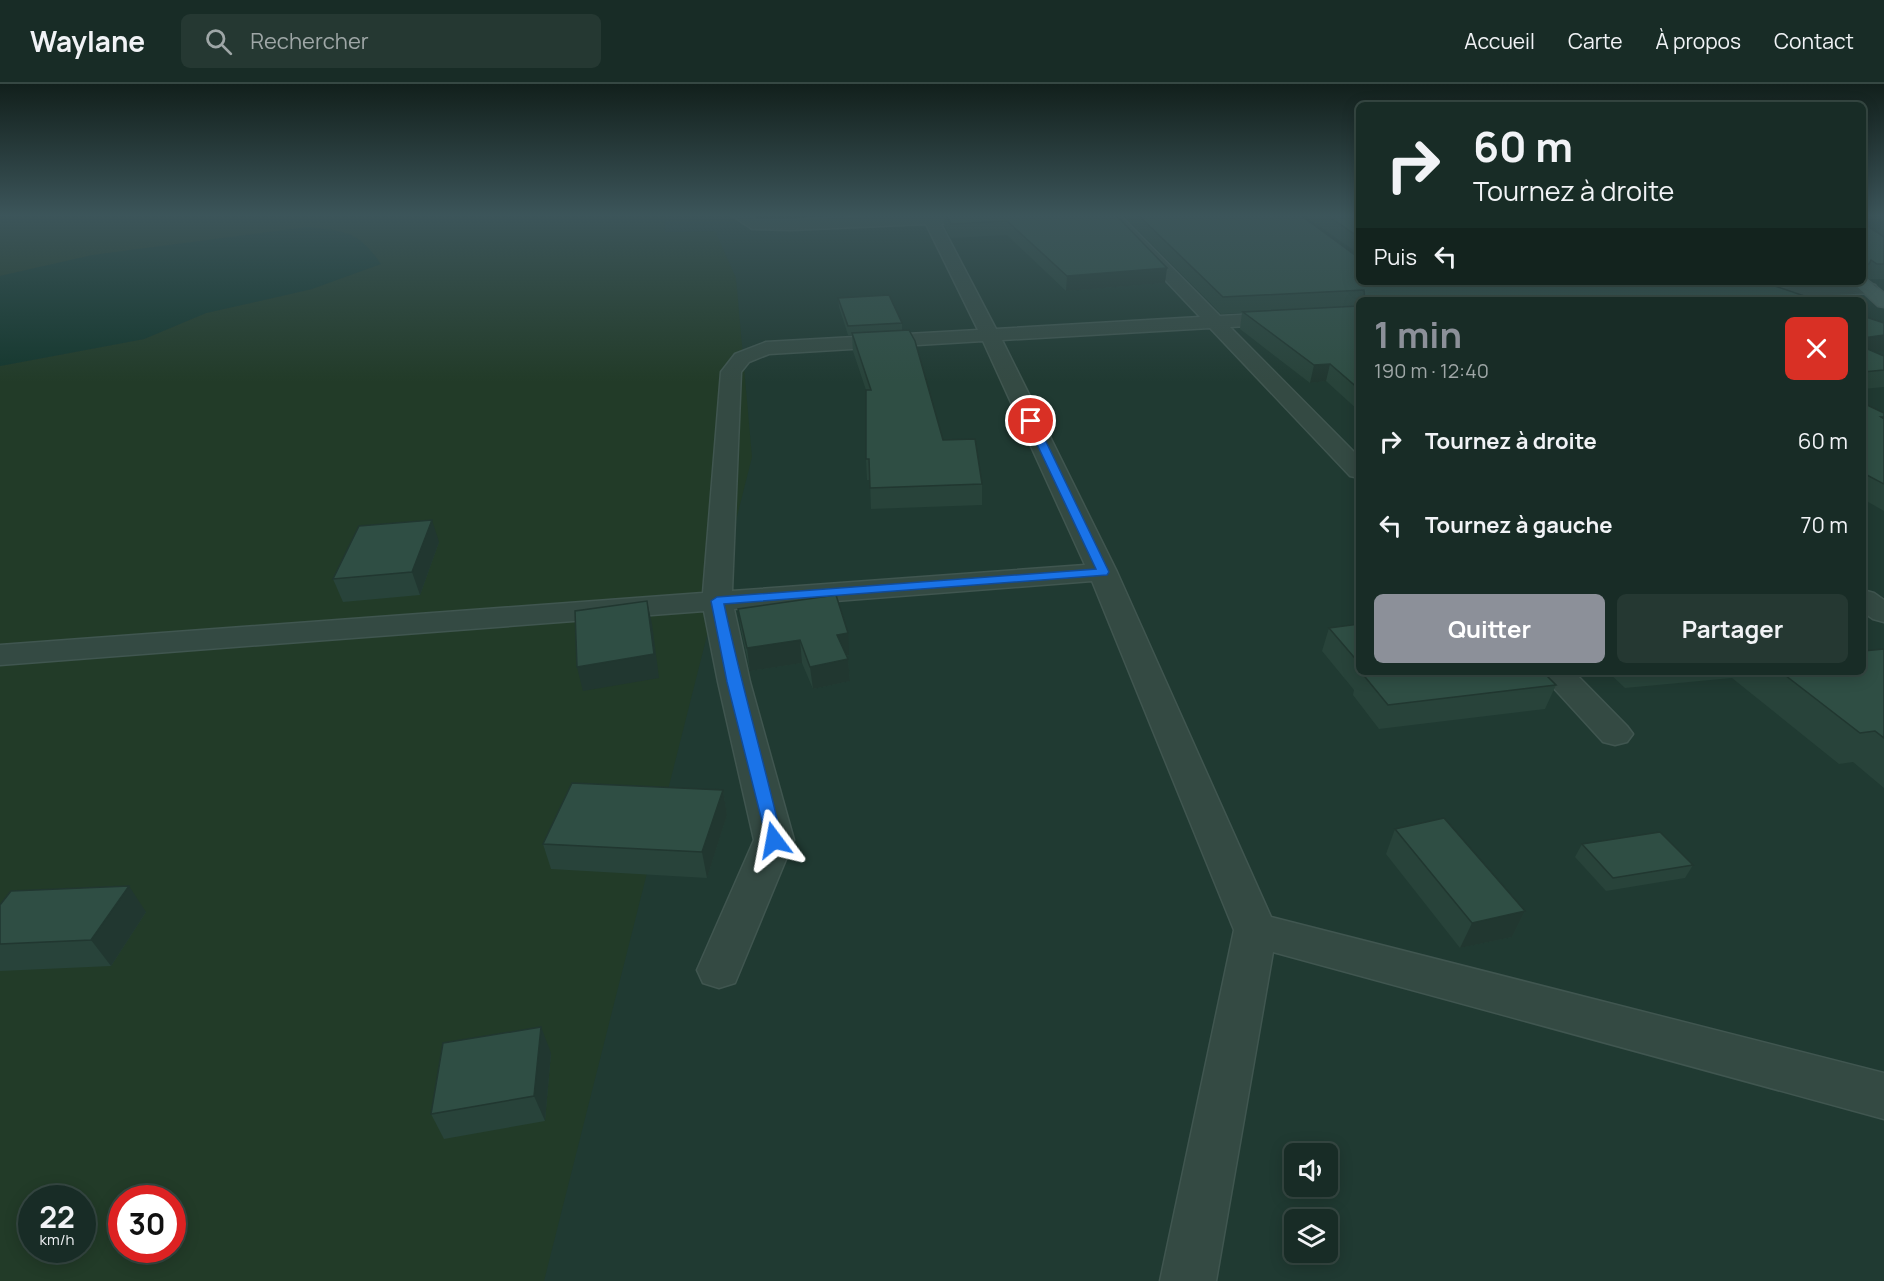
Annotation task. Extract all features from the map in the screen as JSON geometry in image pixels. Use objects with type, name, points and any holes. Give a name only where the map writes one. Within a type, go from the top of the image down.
[{"type":"main road","points":[[1869,283],[1884,302]]},
{"type":"street","points":[[956,270],[990,335],[1103,572],[1255,930],[1188,1281]]},
{"type":"street","points":[[1164,270],[1356,468]]},
{"type":"street","points":[[1732,295],[1846,285]]},
{"type":"street","points":[[719,970],[774,840],[734,682],[717,601],[731,372],[742,358],[766,348],[1356,314]]},
{"type":"street","points":[[0,655],[1103,572]]},
{"type":"street","points":[[1866,601],[1884,613]]},
{"type":"street","points":[[1557,675],[1615,734]]},
{"type":"street","points":[[1255,930],[1884,1096]]},
{"type":"shaded area","points":[[0,270],[27,270],[0,276]]},
{"type":"shaded area","points":[[27,270],[365,270],[312,289],[206,313],[144,339],[0,366],[0,276]]},
{"type":"shaded area","points":[[311,270],[732,270],[736,278],[752,457],[544,1281],[0,1281],[0,366],[144,339],[206,313],[312,289]]},
{"type":"building","points":[[1060,270],[1144,270],[1067,276]]},
{"type":"building","points":[[1195,270],[1356,270],[1356,285],[1772,285],[1807,297],[1365,297],[1364,290],[1223,297]]},
{"type":"building","points":[[889,295],[902,323],[848,326],[838,298]]},
{"type":"building","points":[[1356,306],[1356,386],[1330,364],[1314,365],[1243,312]]},
{"type":"building","points":[[1866,317],[1884,323],[1884,335],[1866,338]]},
{"type":"building","points":[[909,330],[915,341],[943,440],[975,439],[982,484],[870,488],[869,459],[866,459],[866,390],[871,390],[852,333]]},
{"type":"building","points":[[1866,348],[1884,356],[1884,370],[1866,372]]},
{"type":"building","points":[[1866,404],[1884,413],[1884,417],[1881,417],[1884,419],[1884,484],[1866,475]]},
{"type":"building","points":[[432,520],[412,572],[333,579],[359,526]]},
{"type":"building","points":[[836,595],[848,633],[837,635],[848,659],[810,667],[800,640],[747,648],[738,609]]},
{"type":"building","points":[[647,601],[654,654],[577,667],[575,611]]},
{"type":"building","points":[[1356,624],[1356,660],[1329,628]]},
{"type":"building","points":[[1884,649],[1884,738],[1875,731],[1860,733],[1785,675],[1866,675],[1866,651]]},
{"type":"building","points":[[1363,675],[1546,675],[1556,685],[1388,705]]},
{"type":"building","points":[[572,783],[723,790],[702,852],[543,844]]},
{"type":"building","points":[[1444,818],[1525,911],[1472,923],[1395,829]]},
{"type":"building","points":[[1660,832],[1693,865],[1613,878],[1582,844]]},
{"type":"building","points":[[129,886],[91,940],[0,944],[0,905],[11,891]]},
{"type":"building","points":[[541,1027],[534,1096],[431,1114],[443,1043]]},
{"type":"route","points":[[774,840],[734,682],[717,601],[1103,572],[1031,421]]}]
